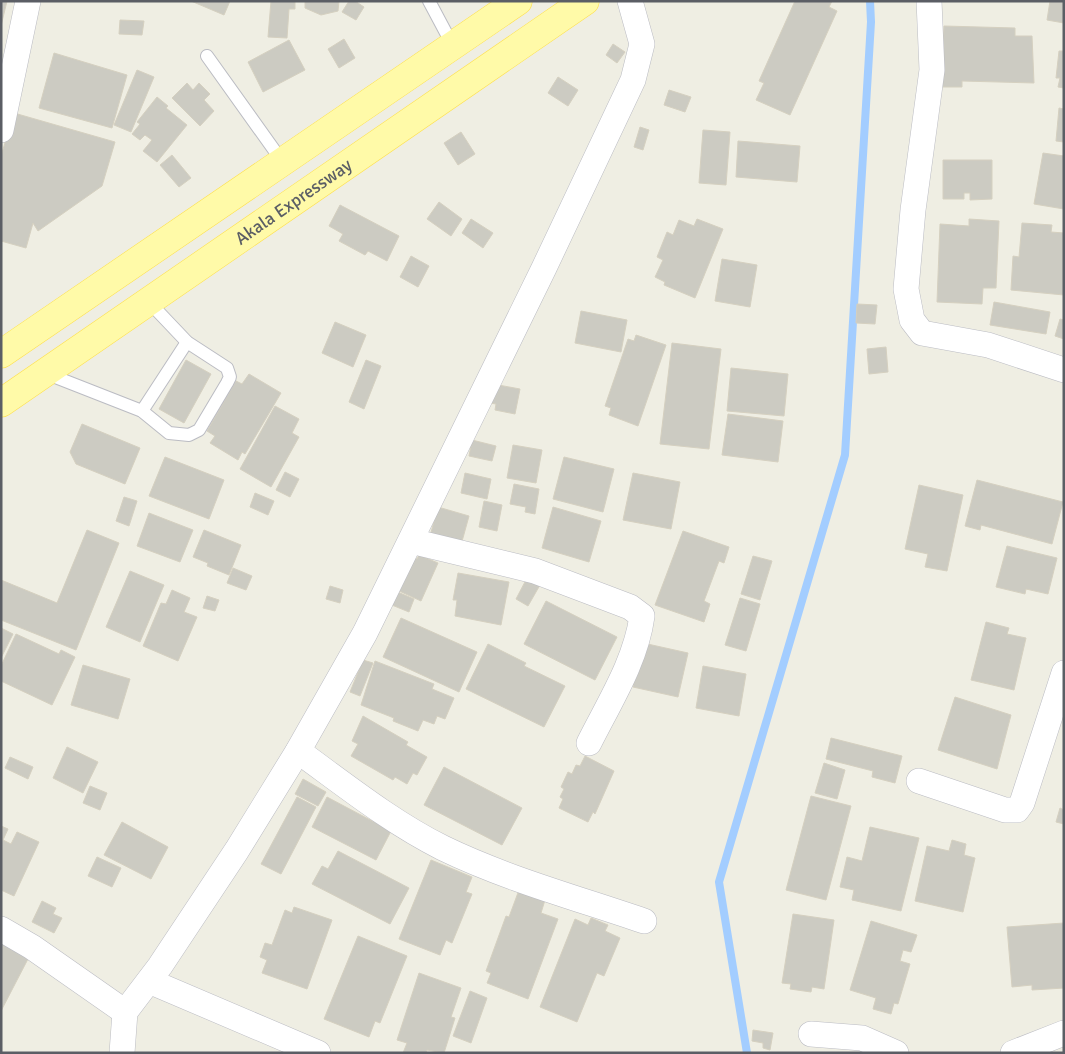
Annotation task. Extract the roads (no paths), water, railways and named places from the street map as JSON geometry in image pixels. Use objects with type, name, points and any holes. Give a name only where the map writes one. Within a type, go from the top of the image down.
[{"type":"main road","points":[[1,354],[518,1]]},
{"type":"main road","name":"Akala Expressway","points":[[1,403],[586,1]]},
{"type":"main road","points":[[453,46],[474,78]]},
{"type":"main road","points":[[26,337],[45,373]]},
{"type":"street","points":[[1,130],[28,1]]},
{"type":"street","points":[[122,1053],[124,1012],[149,981],[237,850],[298,751],[365,633],[633,80],[642,44],[630,1]]},
{"type":"street","points":[[929,1],[932,70],[913,210],[906,289],[912,320],[922,333],[988,345],[1064,370]]},
{"type":"street","points":[[410,541],[535,571],[630,607],[642,616],[639,637],[632,654],[589,743]]},
{"type":"street","points":[[919,781],[1005,810],[1017,810],[1022,803],[1063,680]]},
{"type":"street","points":[[298,751],[384,814],[443,848],[504,873],[644,921]]},
{"type":"street","points":[[1,929],[32,948],[124,1012]]},
{"type":"street","points":[[149,981],[318,1053]]},
{"type":"street","points":[[811,1034],[862,1038],[896,1053]]},
{"type":"street","points":[[1013,1053],[1064,1034]]},
{"type":"lane","points":[[429,1],[453,46]]},
{"type":"lane","points":[[207,56],[282,161]]},
{"type":"lane","points":[[45,373],[142,411],[169,434],[189,435],[199,430],[230,376],[227,368],[186,342],[149,302]]},
{"type":"lane","points":[[142,411],[186,342]]},
{"type":"waterway","points":[[747,1053],[719,882],[845,455],[871,22],[870,1]]}]
